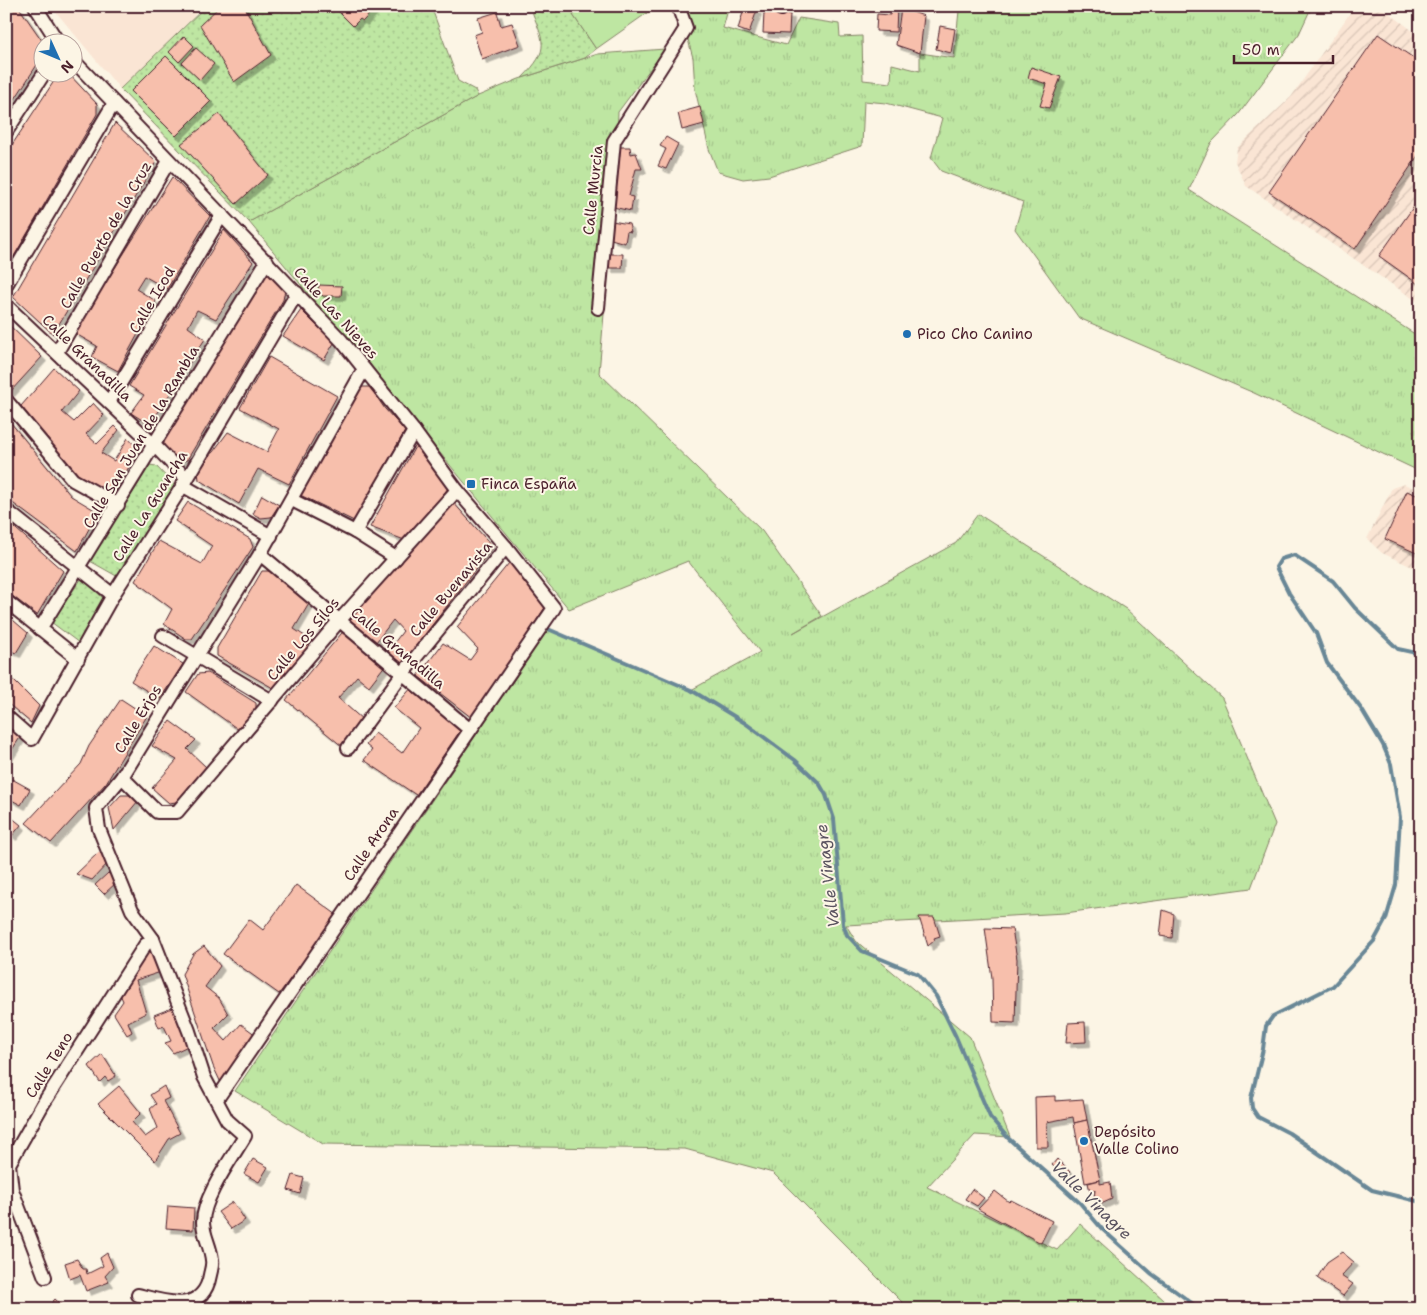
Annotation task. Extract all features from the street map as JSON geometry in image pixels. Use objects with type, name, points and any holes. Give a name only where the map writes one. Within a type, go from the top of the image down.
[{"type":"street","points":[[35,6],[52,32]]},
{"type":"street","name":"Calle Murcia","points":[[598,308],[614,141],[686,28],[678,6]]},
{"type":"street","name":"Calle Las Nieves","points":[[82,69],[267,261],[364,369],[414,431],[457,490],[506,547],[554,608]]},
{"type":"street","points":[[6,132],[38,82]]},
{"type":"street","points":[[6,285],[114,103]]},
{"type":"street","name":"Calle Puerto de la Cruz","points":[[57,352],[169,160]]},
{"type":"street","name":"Calle Icod","points":[[109,402],[222,214]]},
{"type":"street","name":"Calle San Juan de la Rambla","points":[[40,629],[79,569],[267,261]]},
{"type":"street","name":"Calle La Guancha","points":[[6,716],[32,739],[114,595],[297,293]]},
{"type":"street","name":"Calle Granadilla","points":[[6,305],[154,445],[184,482],[271,536]]},
{"type":"street","name":"Calle Erjos","points":[[138,1295],[172,1303],[185,1302],[200,1296],[208,1284],[212,1261],[203,1222],[212,1191],[245,1136],[227,1120],[204,1077],[189,1031],[154,939],[132,910],[98,829],[96,808],[122,777],[271,536],[364,369]]},
{"type":"street","points":[[6,400],[73,480],[118,505]]},
{"type":"street","points":[[355,532],[414,431]]},
{"type":"street","name":"Calle Los Silos","points":[[122,777],[157,812],[177,812],[339,621],[457,490]]},
{"type":"street","points":[[292,500],[355,532],[396,558]]},
{"type":"street","points":[[6,510],[114,595]]},
{"type":"street","name":"Calle Buenavista","points":[[348,748],[402,673],[506,547]]},
{"type":"street","name":"Calle Granadilla","points":[[260,554],[469,729]]},
{"type":"street","points":[[6,601],[78,659]]},
{"type":"street","name":"Calle Arona","points":[[217,1099],[469,729],[554,608]]},
{"type":"street","points":[[163,636],[272,701]]},
{"type":"street","name":"Calle Teno","points":[[45,1277],[12,1190],[9,1164],[48,1096],[145,945],[154,939]]},
{"type":"shaded area","points":[[51,6],[201,6],[192,19],[120,89],[82,43],[82,32],[73,32]]},
{"type":"shaded area","points":[[1355,6],[1380,6],[1421,37],[1421,304],[1246,186],[1235,162],[1237,148],[1291,97]]},
{"type":"shaded area","points":[[1404,484],[1421,491],[1421,571],[1382,553],[1367,539],[1392,488]]},
{"type":"green space","points":[[206,6],[431,6],[458,81],[475,90],[478,96],[249,222],[120,89]]},
{"type":"green space","points":[[530,6],[586,6],[573,15],[596,49],[585,58],[522,78],[538,59],[542,44]]},
{"type":"green space","points":[[586,6],[657,6],[596,49],[573,15]]},
{"type":"green space","points":[[679,6],[729,6],[723,28],[786,45],[799,18],[839,24],[840,37],[862,36],[863,80],[891,83],[892,64],[920,71],[920,53],[954,58],[959,11],[950,6],[1312,6],[1299,34],[1238,115],[1211,143],[1189,190],[1421,338],[1421,472],[1254,393],[1079,318],[1015,229],[1023,202],[941,171],[931,158],[942,118],[886,103],[864,101],[862,146],[769,176],[743,179],[718,172],[709,149],[695,89],[693,58]]},
{"type":"green space","points":[[665,49],[618,112],[616,172],[599,373],[762,531],[822,616],[793,633],[956,543],[978,514],[1126,609],[1222,698],[1275,824],[1251,888],[1065,913],[846,925],[856,941],[970,1037],[1010,1137],[975,1135],[927,1187],[1057,1250],[1080,1224],[1174,1309],[909,1309],[773,1173],[685,1149],[323,1144],[235,1091],[548,629],[691,690],[760,652],[688,561],[569,609],[249,222],[478,96],[519,79],[598,54]]},
{"type":"green space","points":[[150,465],[156,466],[175,486],[120,578],[90,561]]},
{"type":"green space","points":[[82,578],[103,598],[103,604],[79,643],[51,622]]},
{"type":"building","points":[[6,6],[18,6],[36,32],[32,32],[32,73],[6,113]]},
{"type":"building","points":[[220,6],[244,6],[271,55],[234,82],[200,25]]},
{"type":"building","points":[[339,6],[377,6],[363,21],[360,19],[353,26],[336,9]]},
{"type":"building","points":[[745,6],[757,10],[749,33],[738,29]]},
{"type":"building","points":[[890,8],[897,8],[896,32],[876,31],[877,14],[890,15]]},
{"type":"building","points":[[901,8],[924,16],[920,53],[896,45]]},
{"type":"building","points":[[497,12],[501,26],[512,23],[520,45],[482,59],[474,35],[482,32],[478,18]]},
{"type":"building","points":[[764,13],[790,14],[789,34],[763,33]]},
{"type":"building","points":[[940,26],[955,29],[951,53],[936,49]]},
{"type":"building","points":[[1378,34],[1421,63],[1421,151],[1355,249],[1269,192]]},
{"type":"building","points":[[184,36],[194,46],[179,62],[169,52]]},
{"type":"building","points":[[196,48],[214,64],[200,80],[182,63]]},
{"type":"building","points":[[166,56],[211,101],[176,136],[131,91]]},
{"type":"building","points":[[1031,67],[1061,77],[1049,108],[1040,106],[1047,84],[1028,78]]},
{"type":"building","points":[[53,82],[76,82],[97,104],[97,114],[6,270],[6,154]]},
{"type":"building","points":[[700,107],[704,124],[682,130],[678,113]]},
{"type":"building","points":[[219,114],[268,175],[236,204],[181,144]]},
{"type":"building","points":[[115,123],[156,162],[53,334],[13,297]]},
{"type":"building","points":[[666,137],[678,144],[666,169],[658,166],[666,149],[660,146]]},
{"type":"building","points":[[619,147],[630,147],[631,154],[636,153],[642,169],[636,169],[629,196],[633,197],[631,211],[613,207]]},
{"type":"building","points":[[172,177],[210,216],[167,289],[144,276],[136,289],[156,301],[118,371],[92,357],[97,346],[74,333]]},
{"type":"building","points":[[1421,196],[1421,286],[1379,256]]},
{"type":"building","points":[[612,221],[629,224],[631,232],[627,231],[625,243],[611,239]]},
{"type":"building","points":[[224,230],[253,262],[216,319],[197,310],[188,327],[205,339],[150,425],[131,413],[144,395],[129,386]]},
{"type":"building","points":[[609,254],[623,254],[622,268],[608,268]]},
{"type":"building","points":[[264,274],[270,274],[285,290],[283,300],[187,460],[180,461],[164,447],[164,438]]},
{"type":"building","points":[[319,285],[342,286],[341,296],[323,296],[318,292]]},
{"type":"building","points":[[301,310],[334,343],[324,360],[283,336]]},
{"type":"building","points":[[6,322],[42,357],[10,392],[6,387]]},
{"type":"building","points":[[269,357],[337,396],[289,484],[258,469],[239,504],[199,480],[198,472],[228,432],[267,452],[279,429],[240,408]]},
{"type":"building","points":[[54,368],[79,391],[62,412],[74,422],[93,403],[104,415],[86,434],[97,444],[115,426],[119,430],[101,453],[114,461],[128,438],[139,450],[113,494],[85,482],[70,468],[21,406]]},
{"type":"building","points":[[361,387],[370,387],[385,409],[405,431],[354,521],[300,495]]},
{"type":"building","points":[[6,417],[71,496],[98,512],[77,551],[6,498],[6,470],[8,467],[6,465]]},
{"type":"building","points":[[416,445],[449,487],[407,541],[370,527]]},
{"type":"building","points":[[1407,491],[1421,497],[1421,555],[1385,539]]},
{"type":"building","points":[[262,495],[279,505],[271,517],[261,518],[253,514]]},
{"type":"building","points":[[452,501],[493,547],[401,665],[388,651],[403,631],[393,620],[376,642],[344,619]]},
{"type":"building","points":[[188,502],[250,539],[253,547],[192,639],[186,639],[164,624],[172,609],[135,581],[159,541],[202,564],[212,546],[175,521]]},
{"type":"building","points":[[6,520],[63,571],[37,615],[6,591]]},
{"type":"building","points":[[509,563],[548,603],[472,718],[418,676],[443,643],[470,660],[478,649],[457,627]]},
{"type":"building","points":[[262,571],[271,571],[310,602],[294,629],[314,642],[273,688],[217,656],[217,648]]},
{"type":"building","points":[[6,614],[28,633],[16,653],[6,649]]},
{"type":"building","points":[[346,628],[386,664],[369,686],[357,676],[338,698],[363,720],[343,747],[286,700]]},
{"type":"building","points":[[154,646],[183,664],[160,699],[131,681]]},
{"type":"building","points":[[6,673],[39,706],[31,723],[6,702]]},
{"type":"building","points":[[208,673],[256,703],[256,709],[239,730],[186,692],[198,674]]},
{"type":"building","points":[[412,687],[462,728],[416,795],[364,760],[372,750],[366,745],[375,733],[402,753],[419,728],[394,708]]},
{"type":"building","points":[[121,699],[147,716],[106,783],[51,843],[26,823],[81,764],[89,746]]},
{"type":"building","points":[[170,721],[196,740],[187,749],[206,767],[176,802],[169,803],[152,788],[177,760],[152,746]]},
{"type":"building","points":[[6,725],[21,736],[6,759]]},
{"type":"building","points":[[12,779],[30,789],[21,805],[6,797],[6,789]]},
{"type":"building","points":[[121,795],[129,795],[138,801],[114,830],[109,808]]},
{"type":"building","points":[[6,813],[21,825],[12,836],[6,831]]},
{"type":"building","points":[[99,852],[109,862],[92,880],[76,874]]},
{"type":"building","points":[[108,873],[117,882],[104,894],[95,885]]},
{"type":"building","points":[[296,885],[337,915],[279,994],[223,954],[249,919],[263,930]]},
{"type":"building","points":[[1163,910],[1174,914],[1172,938],[1160,936]]},
{"type":"building","points":[[919,917],[934,917],[940,936],[934,938],[935,940],[928,946]]},
{"type":"building","points":[[985,928],[1012,929],[1017,959],[1015,1023],[993,1022],[992,978]]},
{"type":"building","points":[[152,945],[161,972],[136,980],[146,1013],[128,1022],[132,1032],[127,1035],[114,1014],[123,1001],[119,992]]},
{"type":"building","points":[[204,946],[220,966],[205,987],[219,998],[228,1014],[214,1028],[226,1041],[241,1024],[256,1035],[221,1083],[213,1066],[182,974],[193,954]]},
{"type":"building","points":[[172,1008],[190,1045],[173,1053],[165,1043],[171,1041],[164,1026],[159,1028],[154,1015]]},
{"type":"building","points":[[1085,1022],[1086,1042],[1066,1043],[1068,1023]]},
{"type":"building","points":[[102,1054],[116,1076],[108,1081],[105,1077],[100,1082],[89,1066]]},
{"type":"building","points":[[119,1086],[141,1113],[132,1122],[145,1137],[158,1128],[150,1109],[156,1104],[150,1095],[164,1086],[169,1098],[163,1101],[180,1133],[169,1139],[155,1161],[98,1104]]},
{"type":"building","points":[[1055,1096],[1055,1101],[1083,1099],[1087,1120],[1074,1123],[1073,1117],[1047,1122],[1048,1147],[1036,1147],[1035,1097]]},
{"type":"building","name":"Depósito Valle Colino","points":[[1087,1120],[1100,1180],[1085,1183],[1074,1123]]},
{"type":"building","points":[[253,1159],[268,1167],[259,1182],[244,1174]]},
{"type":"building","points":[[1057,1159],[1070,1172],[1065,1177],[1052,1165]]},
{"type":"building","points":[[293,1175],[304,1178],[300,1194],[288,1190]]},
{"type":"building","points":[[1100,1180],[1100,1184],[1110,1182],[1112,1199],[1101,1204],[1094,1200],[1095,1190],[1090,1191],[1088,1183]]},
{"type":"building","points":[[972,1189],[984,1198],[977,1206],[965,1199]]},
{"type":"building","points":[[995,1191],[1009,1202],[1011,1200],[1052,1221],[1041,1243],[978,1209]]},
{"type":"building","points":[[233,1202],[245,1220],[231,1229],[218,1212]]},
{"type":"building","points":[[168,1206],[194,1208],[193,1230],[166,1228]]},
{"type":"building","points":[[1342,1252],[1354,1262],[1341,1276],[1353,1284],[1343,1296],[1317,1278],[1327,1262]]},
{"type":"building","points":[[107,1253],[113,1267],[105,1276],[109,1282],[86,1291],[80,1275],[70,1279],[65,1263],[77,1259],[83,1269],[86,1269],[87,1274],[103,1266],[100,1258]]},
{"type":"building","points":[[55,1299],[66,1309],[46,1309]]},
{"type":"waterway","points":[[1416,6],[1421,12]]},
{"type":"waterway","points":[[1421,654],[1398,649],[1355,608],[1333,581],[1294,555],[1281,559],[1276,567],[1289,593],[1316,633],[1327,663],[1362,710],[1383,745],[1391,764],[1400,817],[1396,885],[1386,919],[1374,941],[1333,986],[1273,1016],[1266,1026],[1263,1049],[1251,1098],[1252,1108],[1258,1117],[1289,1133],[1372,1190],[1421,1202]]},
{"type":"waterway","name":"Valle Vinagre","points":[[548,629],[691,690],[745,723],[795,760],[819,783],[826,795],[834,819],[843,924],[847,935],[862,951],[918,974],[936,996],[956,1037],[990,1117],[1008,1138],[1080,1203],[1102,1229],[1152,1274],[1200,1309]]},
{"type":"place","name":"Pico Cho Canino","points":[[907,334]]},
{"type":"place","name":"Finca España","points":[[471,484]]},
{"type":"place","name":"Depósito Valle Colino","points":[[1084,1141]]}]
